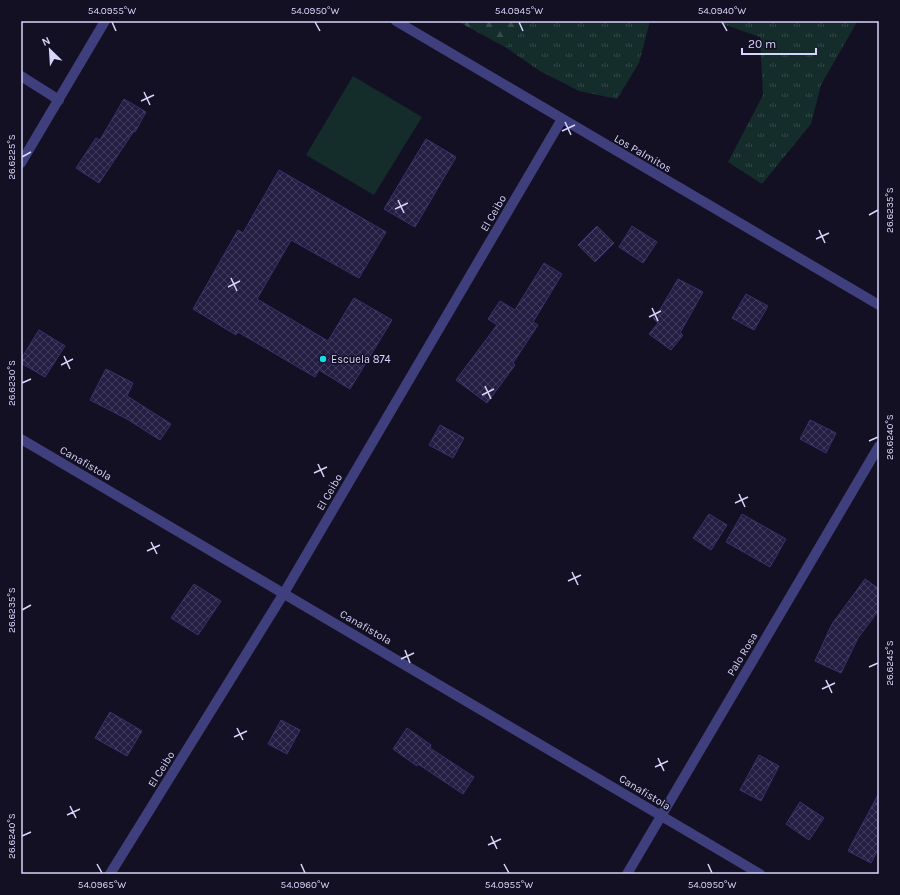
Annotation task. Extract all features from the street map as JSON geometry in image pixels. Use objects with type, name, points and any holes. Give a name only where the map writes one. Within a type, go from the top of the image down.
[{"type":"street","points":[[21,163],[105,21]]},
{"type":"street","name":"Los Palmitos","points":[[396,21],[879,305]]},
{"type":"street","points":[[21,76],[58,100]]},
{"type":"street","name":"El Ceibo","points":[[110,874],[284,593],[562,119]]},
{"type":"street","name":"Canafistola","points":[[21,439],[760,874]]},
{"type":"street","name":"Palo Rosa","points":[[626,874],[879,446]]},
{"type":"green space","points":[[457,21],[532,21],[505,47]]},
{"type":"green space","points":[[532,21],[650,21],[639,63],[617,99],[579,91],[540,71],[505,47]]},
{"type":"green space","points":[[714,21],[861,21],[857,22],[821,85],[811,124],[762,184],[728,162],[763,95],[760,37]]},
{"type":"green space","points":[[353,76],[422,117],[374,195],[306,155]]},
{"type":"building","points":[[124,99],[146,112],[135,132],[134,131],[99,183],[76,168],[96,138],[100,140]]},
{"type":"building","points":[[426,139],[456,157],[415,227],[384,209]]},
{"type":"building","points":[[279,170],[386,232],[359,278],[291,240],[257,299],[328,341],[354,298],[392,320],[350,389],[319,370],[315,377],[238,332],[236,335],[193,309],[238,230],[243,233]]},
{"type":"building","points":[[597,226],[614,243],[595,262],[578,245]]},
{"type":"building","points":[[632,226],[657,242],[643,263],[619,247]]},
{"type":"building","points":[[544,263],[562,274],[533,322],[538,325],[513,363],[515,365],[487,403],[456,380],[497,325],[488,319],[500,301],[515,310]]},
{"type":"building","points":[[678,279],[703,292],[680,333],[683,335],[671,350],[649,334],[658,323],[653,318],[661,308]]},
{"type":"building","points":[[746,294],[768,306],[754,330],[732,318]]},
{"type":"building","points":[[39,330],[65,346],[45,377],[21,363],[21,359]]},
{"type":"building","points":[[106,369],[133,383],[127,396],[171,424],[160,440],[127,419],[90,400]]},
{"type":"building","points":[[810,420],[836,433],[826,453],[800,439]]},
{"type":"building","points":[[440,425],[464,438],[453,458],[429,445]]},
{"type":"building","points":[[709,514],[727,525],[711,550],[693,538]]},
{"type":"building","points":[[742,514],[786,539],[770,567],[726,542]]},
{"type":"building","points":[[865,579],[879,589],[879,610],[858,638],[841,673],[815,661],[832,624]]},
{"type":"building","points":[[194,584],[221,601],[198,635],[171,618]]},
{"type":"building","points":[[110,712],[142,731],[127,756],[95,738]]},
{"type":"building","points":[[281,720],[300,730],[287,754],[268,744]]},
{"type":"building","points":[[407,728],[431,745],[430,748],[474,777],[463,794],[418,764],[417,766],[393,749]]},
{"type":"building","points":[[759,755],[779,766],[761,801],[740,790]]},
{"type":"building","points":[[879,793],[879,848],[871,863],[848,851]]},
{"type":"building","points":[[800,802],[824,818],[809,840],[786,824]]},
{"type":"place","name":"Escuela 874","points":[[323,359]]}]
